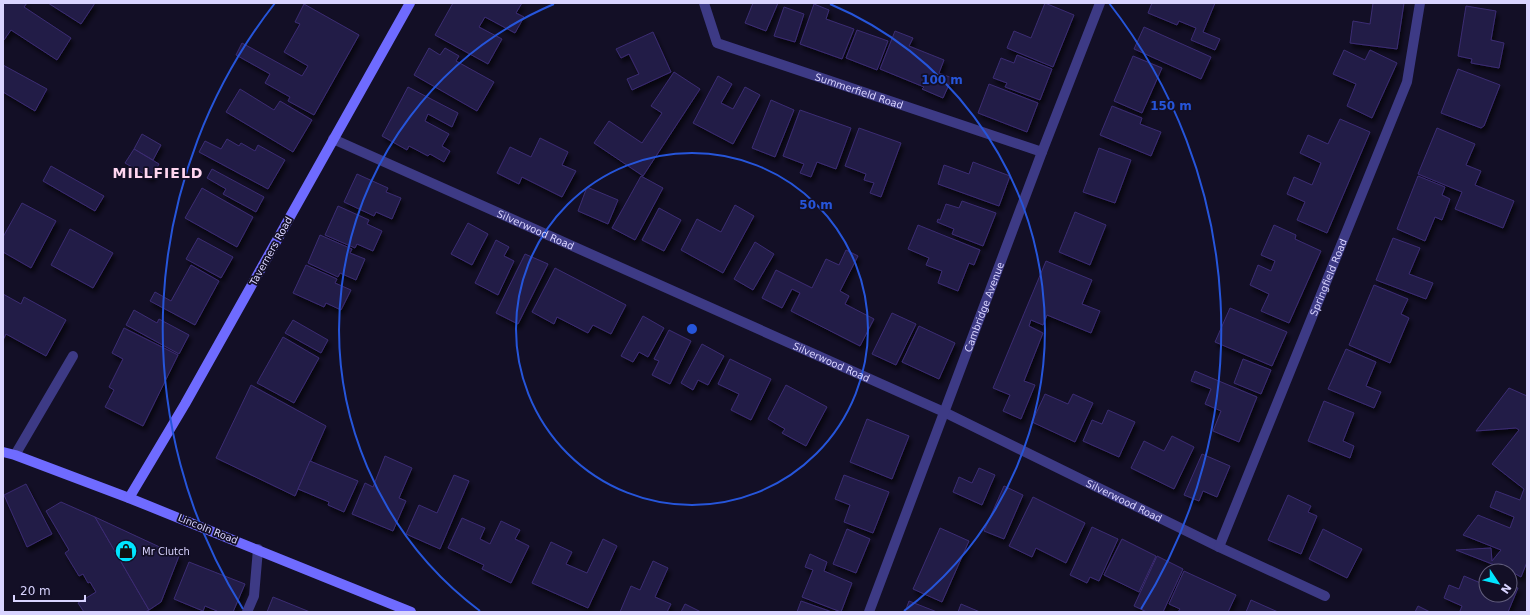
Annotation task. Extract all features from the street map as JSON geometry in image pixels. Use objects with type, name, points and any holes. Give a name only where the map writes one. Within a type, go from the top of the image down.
[{"type":"street","name":"Taverners Road","points":[[130,498],[185,404],[410,3]]},
{"type":"street","name":"Summerfield Road","points":[[704,3],[717,43],[1042,152]]},
{"type":"street","name":"Cambridge Avenue","points":[[869,612],[1042,152],[1100,3]]},
{"type":"street","name":"Springfield Road","points":[[1219,547],[1408,82],[1420,3]]},
{"type":"street","name":"Silverwood Road","points":[[333,139],[944,412],[1219,547],[1325,596]]},
{"type":"street","points":[[15,455],[74,356]]},
{"type":"street","name":"Lincoln Road","points":[[3,452],[15,455],[130,498],[411,612]]},
{"type":"street","points":[[247,612],[254,596],[258,549]]},
{"type":"building","points":[[3,3],[27,3],[24,7],[71,38],[57,60],[11,30],[4,40],[3,39]]},
{"type":"building","points":[[48,3],[95,3],[81,24]]},
{"type":"building","points":[[453,3],[522,3],[516,13],[524,17],[515,33],[485,17],[479,27],[502,39],[488,64],[435,35]]},
{"type":"building","points":[[753,3],[778,3],[766,31],[745,23]]},
{"type":"building","points":[[1045,3],[1074,15],[1053,67],[1007,48],[1014,31],[1031,38]]},
{"type":"building","points":[[1152,3],[1215,3],[1203,32],[1220,39],[1215,50],[1191,40],[1196,28],[1179,21],[1177,25],[1148,13]]},
{"type":"building","points":[[1373,3],[1404,3],[1397,49],[1350,43],[1353,21],[1370,24]]},
{"type":"building","points":[[304,4],[359,35],[314,115],[288,101],[290,97],[265,83],[270,74],[236,55],[242,43],[302,76],[308,66],[284,52],[300,24],[295,22]]},
{"type":"building","points":[[814,4],[829,10],[826,19],[854,29],[842,59],[800,44]]},
{"type":"building","points":[[1466,6],[1496,11],[1491,40],[1504,43],[1499,68],[1471,63],[1472,59],[1458,56]]},
{"type":"building","points":[[784,7],[804,14],[795,42],[774,36]]},
{"type":"building","points":[[1144,27],[1211,57],[1201,79],[1134,49]]},
{"type":"building","points":[[857,30],[888,41],[877,70],[846,58]]},
{"type":"building","points":[[895,31],[913,38],[909,46],[944,60],[939,73],[952,78],[943,98],[922,89],[924,87],[880,69]]},
{"type":"building","points":[[653,32],[671,72],[632,90],[627,79],[639,74],[629,54],[621,58],[616,49]]},
{"type":"building","points":[[429,48],[440,55],[445,48],[459,56],[456,61],[494,82],[477,111],[414,75]]},
{"type":"building","points":[[1344,50],[1365,60],[1370,50],[1397,63],[1372,118],[1347,106],[1356,84],[1333,74]]},
{"type":"building","points":[[1017,55],[1052,69],[1040,100],[1005,87],[1007,83],[993,78],[1001,58],[1014,63]]},
{"type":"building","points":[[1133,56],[1162,68],[1142,113],[1114,101]]},
{"type":"building","points":[[3,65],[47,89],[35,111],[3,92]]},
{"type":"building","points":[[1458,69],[1500,85],[1484,126],[1481,128],[1441,113]]},
{"type":"building","points":[[674,72],[700,89],[643,176],[594,143],[609,121],[642,143],[662,113],[651,106]]},
{"type":"building","points":[[718,76],[732,84],[721,103],[733,109],[745,87],[760,95],[733,144],[693,123]]},
{"type":"building","points":[[989,84],[1038,103],[1027,132],[978,113]]},
{"type":"building","points":[[408,87],[458,113],[452,127],[428,114],[425,121],[449,134],[442,146],[450,151],[444,162],[430,154],[428,156],[409,146],[407,150],[382,136]]},
{"type":"building","points":[[240,89],[274,110],[280,101],[312,120],[293,152],[226,112]]},
{"type":"building","points":[[771,100],[794,110],[775,157],[752,148]]},
{"type":"building","points":[[1112,106],[1142,118],[1140,124],[1161,132],[1151,156],[1100,135]]},
{"type":"building","points":[[800,110],[851,128],[836,169],[817,162],[811,177],[800,173],[804,164],[783,156]]},
{"type":"building","points":[[1340,119],[1370,132],[1327,233],[1297,220],[1305,202],[1287,194],[1294,177],[1312,185],[1321,163],[1300,153],[1308,135],[1328,144]]},
{"type":"building","points":[[859,128],[901,143],[881,197],[870,193],[874,183],[864,180],[866,174],[845,166]]},
{"type":"building","points":[[1437,128],[1475,144],[1466,165],[1481,171],[1475,185],[1514,201],[1503,228],[1455,209],[1462,192],[1418,174]]},
{"type":"building","points":[[142,134],[161,145],[153,160],[134,149]]},
{"type":"building","points":[[540,138],[568,152],[562,165],[576,171],[562,197],[522,177],[519,184],[497,173],[510,147],[531,157]]},
{"type":"building","points":[[227,139],[239,146],[241,143],[255,151],[258,145],[285,160],[268,189],[199,152],[205,141],[221,149]]},
{"type":"building","points":[[1099,148],[1131,160],[1115,203],[1083,192]]},
{"type":"building","points":[[134,149],[159,164],[151,178],[125,163]]},
{"type":"building","points":[[973,162],[1010,176],[999,206],[938,184],[944,165],[969,174]]},
{"type":"building","points":[[51,166],[104,196],[95,211],[43,181]]},
{"type":"building","points":[[212,169],[264,197],[256,212],[223,194],[226,189],[207,178]]},
{"type":"building","points":[[357,174],[388,188],[386,192],[401,198],[392,219],[376,212],[374,216],[344,202]]},
{"type":"building","points":[[641,176],[663,188],[635,240],[612,228]]},
{"type":"building","points":[[1418,176],[1445,187],[1442,195],[1450,199],[1442,220],[1435,217],[1425,241],[1397,229]]},
{"type":"building","points":[[587,187],[618,200],[608,224],[578,211]]},
{"type":"building","points":[[202,188],[253,217],[237,247],[185,218]]},
{"type":"building","points":[[962,201],[996,213],[983,246],[952,234],[954,229],[937,222],[938,219],[940,220],[946,204],[959,208]]},
{"type":"building","points":[[22,203],[56,221],[31,268],[3,252],[3,237]]},
{"type":"building","points":[[735,205],[754,216],[723,273],[681,250],[697,219],[721,232]]},
{"type":"building","points":[[338,206],[369,220],[367,224],[382,231],[373,251],[357,244],[355,248],[325,235]]},
{"type":"building","points":[[659,208],[681,220],[664,251],[642,240]]},
{"type":"building","points":[[1075,212],[1106,225],[1090,265],[1059,252]]},
{"type":"building","points":[[468,223],[488,234],[472,265],[451,254]]},
{"type":"building","points":[[918,225],[980,250],[974,265],[969,263],[958,291],[938,283],[942,271],[926,265],[929,258],[908,249]]},
{"type":"building","points":[[1274,225],[1296,235],[1295,239],[1321,251],[1289,323],[1261,311],[1269,294],[1250,285],[1258,265],[1271,271],[1275,261],[1261,255]]},
{"type":"building","points":[[70,229],[113,253],[93,288],[51,265]]},
{"type":"building","points":[[320,235],[352,249],[350,253],[365,259],[356,280],[340,273],[338,277],[308,263]]},
{"type":"building","points":[[198,238],[233,257],[221,278],[186,259]]},
{"type":"building","points":[[1393,238],[1420,248],[1409,274],[1433,283],[1426,299],[1376,280]]},
{"type":"building","points":[[496,240],[509,247],[504,256],[514,261],[498,295],[475,283]]},
{"type":"building","points":[[755,242],[774,254],[753,290],[734,279]]},
{"type":"building","points":[[846,250],[858,256],[840,291],[849,296],[845,304],[874,319],[860,346],[791,311],[800,293],[792,289],[782,308],[762,298],[776,270],[812,288],[826,259],[839,265]]},
{"type":"building","points":[[525,254],[548,264],[518,324],[496,313]]},
{"type":"building","points":[[1046,261],[1092,280],[1082,304],[1100,311],[1091,333],[1047,315],[1043,325],[1031,320],[1029,326],[1043,333],[1024,381],[1035,385],[1021,419],[1003,411],[1010,395],[993,388]]},
{"type":"building","points":[[191,265],[219,281],[195,325],[150,301],[155,292],[171,301]]},
{"type":"building","points":[[306,265],[337,279],[335,283],[351,290],[341,310],[326,303],[324,307],[293,293]]},
{"type":"building","points":[[555,268],[626,305],[611,334],[593,325],[588,333],[557,317],[554,324],[532,312]]},
{"type":"building","points":[[1374,285],[1408,299],[1401,314],[1409,318],[1390,363],[1349,345]]},
{"type":"building","points":[[3,294],[21,304],[24,297],[66,320],[46,356],[6,334],[3,340]]},
{"type":"building","points":[[1230,308],[1287,332],[1272,366],[1215,342]]},
{"type":"building","points":[[134,310],[157,323],[159,319],[189,335],[179,354],[126,325]]},
{"type":"building","points":[[892,313],[916,324],[896,365],[872,354]]},
{"type":"building","points":[[643,316],[664,328],[648,357],[639,352],[633,362],[621,356]]},
{"type":"building","points":[[293,320],[328,340],[321,353],[285,333]]},
{"type":"building","points":[[919,326],[955,343],[939,379],[902,362]]},
{"type":"building","points":[[124,328],[178,355],[143,426],[105,407],[114,390],[109,387],[123,359],[112,353]]},
{"type":"building","points":[[669,330],[691,341],[670,384],[652,375],[659,361],[654,359]]},
{"type":"building","points":[[283,337],[319,358],[294,403],[257,383]]},
{"type":"building","points":[[702,344],[724,356],[708,385],[698,380],[693,390],[681,383]]},
{"type":"building","points":[[1346,349],[1376,362],[1366,386],[1381,392],[1374,408],[1328,389]]},
{"type":"building","points":[[730,359],[771,379],[751,420],[731,410],[739,394],[718,384]]},
{"type":"building","points":[[1243,359],[1271,370],[1261,394],[1234,383]]},
{"type":"building","points":[[1195,371],[1257,397],[1239,442],[1213,431],[1221,411],[1205,404],[1211,389],[1191,381]]},
{"type":"building","points":[[251,385],[326,426],[295,496],[216,458]]},
{"type":"building","points":[[786,385],[827,407],[806,446],[782,433],[785,429],[768,419]]},
{"type":"building","points":[[1509,388],[1527,396],[1527,562],[1521,577],[1518,575],[1518,563],[1489,563],[1456,550],[1491,548],[1492,561],[1501,550],[1463,535],[1478,515],[1510,528],[1514,517],[1490,507],[1496,491],[1520,500],[1524,489],[1492,464],[1519,430],[1516,428],[1476,431]]},
{"type":"building","points":[[1045,394],[1068,404],[1073,394],[1093,403],[1075,442],[1032,422]]},
{"type":"building","points":[[1324,401],[1354,413],[1343,441],[1354,446],[1350,458],[1308,441]]},
{"type":"building","points":[[1108,410],[1135,422],[1119,457],[1083,441],[1092,420],[1102,424]]},
{"type":"building","points":[[867,419],[909,436],[892,479],[850,462]]},
{"type":"building","points":[[1172,436],[1194,447],[1174,489],[1131,468],[1144,441],[1164,451]]},
{"type":"building","points":[[1202,454],[1230,466],[1217,497],[1203,491],[1199,501],[1184,495]]},
{"type":"building","points":[[385,456],[412,468],[399,498],[406,501],[393,531],[352,514],[365,483],[373,487]]},
{"type":"building","points":[[310,461],[358,481],[344,512],[328,505],[329,502],[298,489]]},
{"type":"building","points":[[979,468],[995,475],[982,505],[953,492],[959,477],[972,483]]},
{"type":"building","points":[[454,475],[469,481],[440,549],[406,534],[419,505],[437,513]]},
{"type":"building","points":[[844,475],[889,492],[873,533],[844,522],[850,505],[835,499]]},
{"type":"building","points":[[26,484],[52,534],[27,547],[4,495]]},
{"type":"building","points":[[1004,486],[1023,495],[1004,539],[984,531]]},
{"type":"building","points":[[1288,495],[1311,506],[1308,512],[1317,516],[1301,554],[1268,540]]},
{"type":"building","points":[[1033,497],[1085,523],[1066,563],[1036,548],[1032,557],[1009,546]]},
{"type":"building","points":[[61,502],[95,517],[149,610],[145,612],[84,612],[78,603],[96,592],[90,582],[88,583],[83,574],[79,576],[65,553],[69,550],[46,511]]},
{"type":"building","points":[[95,517],[179,556],[161,602],[149,610]]},
{"type":"building","points":[[462,518],[485,528],[480,539],[490,544],[501,521],[520,530],[515,539],[529,546],[511,583],[482,569],[484,565],[448,548]]},
{"type":"building","points":[[1092,527],[1118,539],[1099,581],[1090,577],[1087,583],[1070,575]]},
{"type":"building","points":[[940,528],[969,541],[942,602],[913,589]]},
{"type":"building","points":[[847,529],[870,539],[856,573],[833,564]]},
{"type":"building","points":[[1323,529],[1362,549],[1347,578],[1309,559]]},
{"type":"building","points":[[603,539],[617,546],[588,608],[532,583],[551,542],[572,552],[566,564],[587,573]]},
{"type":"building","points":[[1122,539],[1156,556],[1139,592],[1104,575]]},
{"type":"building","points":[[810,554],[827,562],[824,571],[852,583],[841,612],[802,597],[813,570],[805,567]]},
{"type":"building","points":[[1157,556],[1183,569],[1163,612],[1147,612],[1134,606]]},
{"type":"building","points":[[653,561],[668,568],[655,597],[671,604],[667,612],[620,612],[631,586],[640,590]]},
{"type":"building","points":[[189,562],[245,584],[233,612],[216,612],[217,611],[205,606],[203,611],[174,599]]},
{"type":"building","points":[[1184,571],[1236,595],[1228,612],[1178,612],[1180,609],[1169,604]]},
{"type":"building","points":[[1464,576],[1478,582],[1478,603],[1512,603],[1508,612],[1463,612],[1460,611],[1462,606],[1444,598],[1449,585],[1459,589]]},
{"type":"building","points":[[273,597],[310,612],[267,612]]},
{"type":"building","points":[[1251,600],[1278,612],[1246,612]]},
{"type":"building","points":[[801,601],[832,612],[797,612]]},
{"type":"building","points":[[909,601],[937,612],[905,612]]},
{"type":"building","points":[[685,604],[701,612],[681,612]]},
{"type":"building","points":[[961,604],[980,612],[958,612]]},
{"type":"building","points":[[1418,606],[1430,612],[1415,612]]},
{"type":"place","name":"Mr Clutch","points":[[126,551]]},
{"type":"district","name":"MILLFIELD","points":[[158,173]]}]
